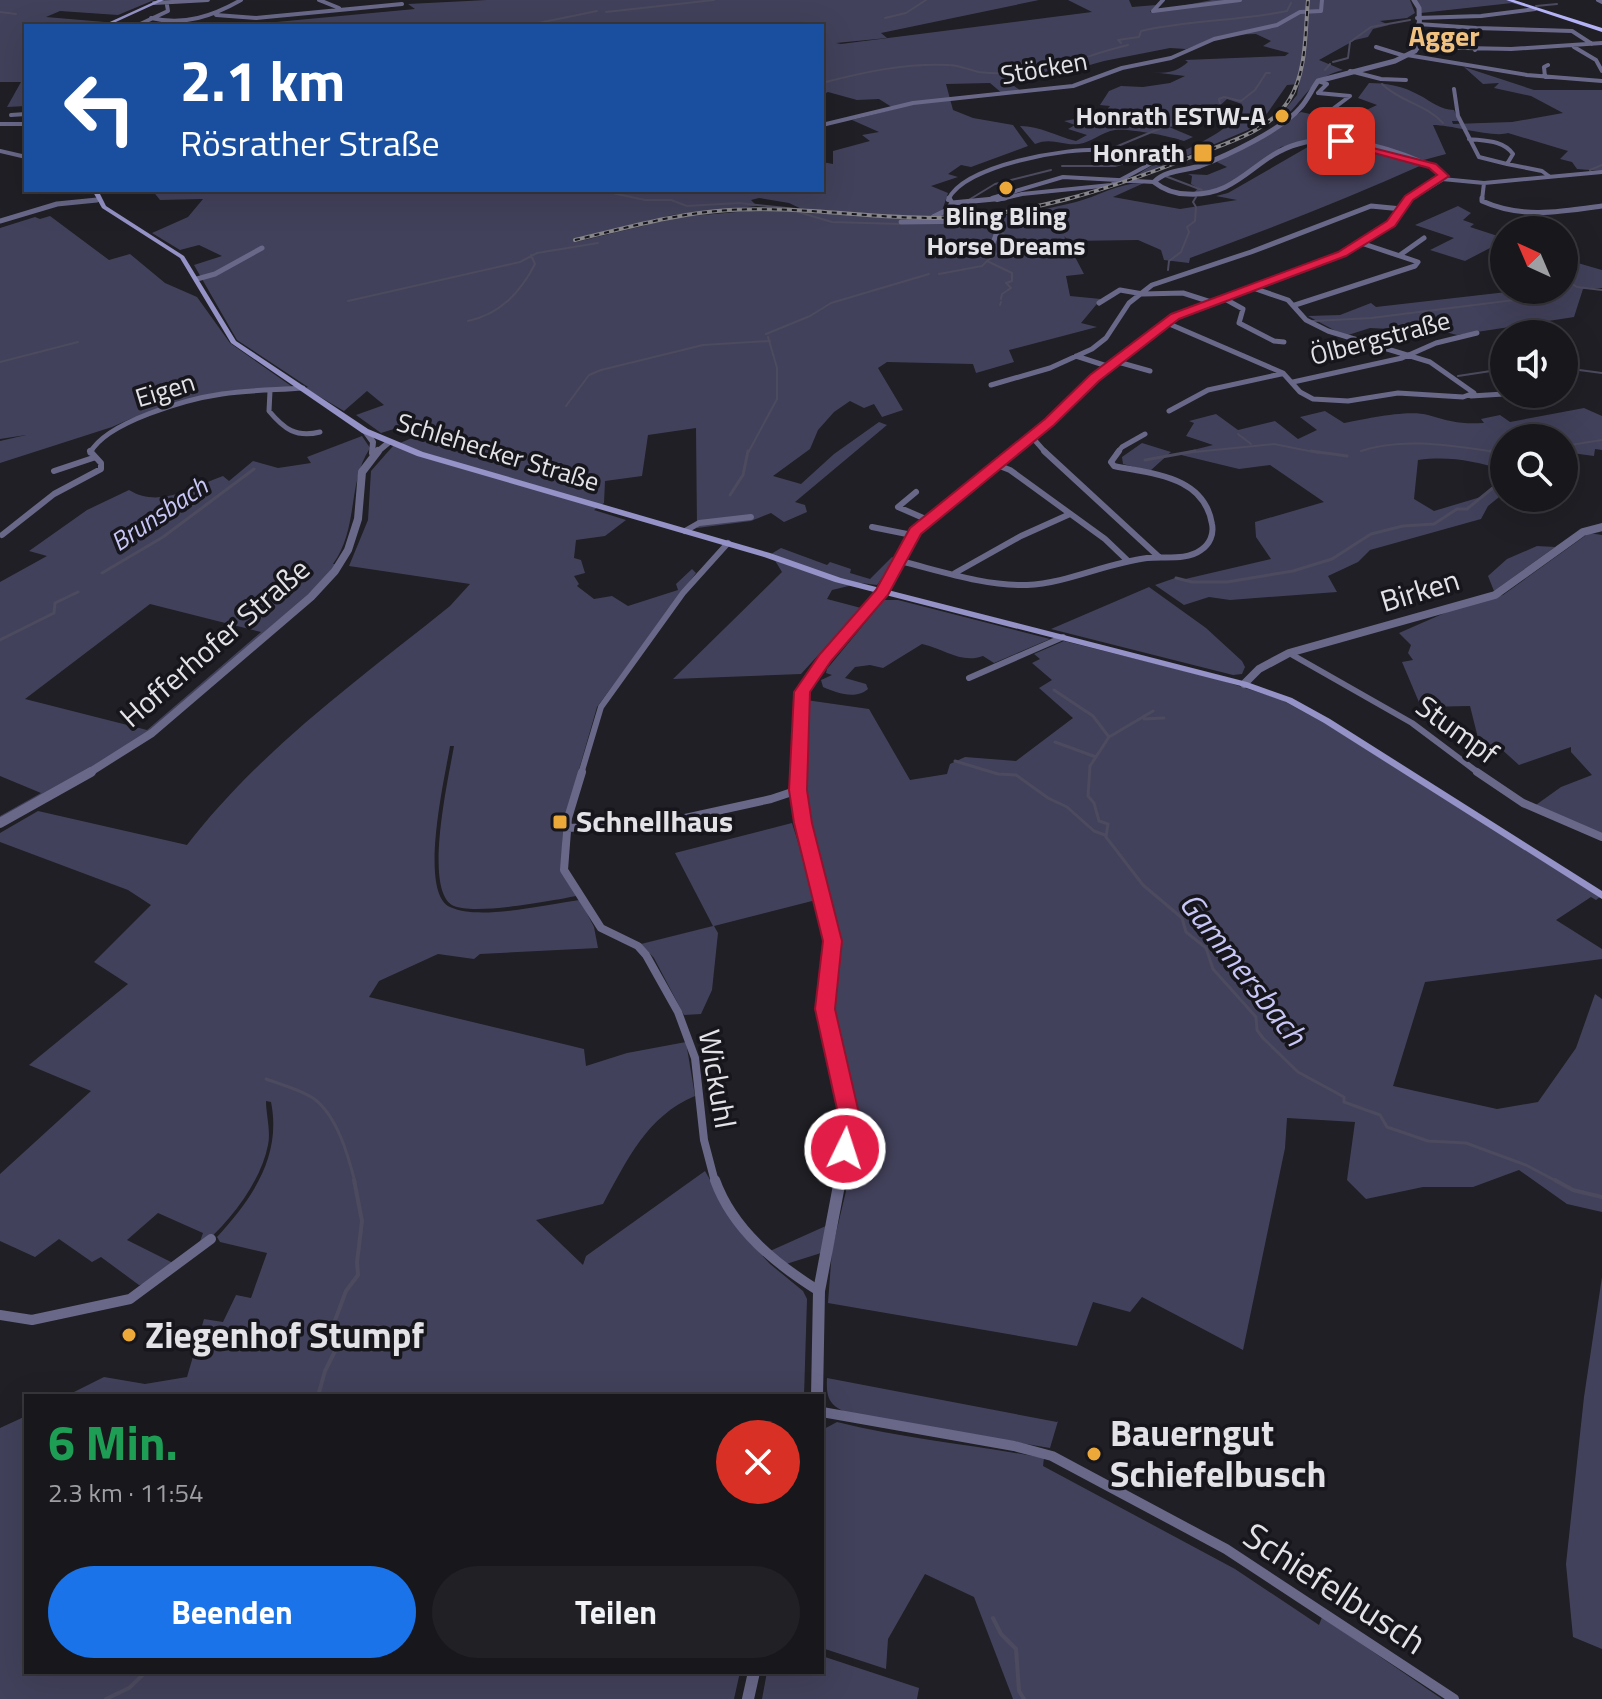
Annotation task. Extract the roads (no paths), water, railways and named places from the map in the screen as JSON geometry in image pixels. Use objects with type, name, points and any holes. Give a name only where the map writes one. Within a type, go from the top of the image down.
[{"type":"main road","points":[[1509,0],[1602,30]]},
{"type":"main road","points":[[107,24],[154,3],[164,2]]},
{"type":"main road","points":[[95,192],[97,200]]},
{"type":"main road","name":"Schlehecker Straße","points":[[97,200],[108,211],[176,252],[197,279],[233,342],[365,431],[388,443],[883,592],[1244,684],[1289,700],[1602,896]]},
{"type":"street","points":[[140,24],[168,11],[164,2],[207,0]]},
{"type":"street","points":[[216,15],[241,0]]},
{"type":"street","points":[[319,0],[341,8]]},
{"type":"street","points":[[1162,1],[1153,11],[1240,0]]},
{"type":"street","points":[[1300,12],[1302,0]]},
{"type":"street","name":"Stöcken","points":[[824,125],[913,103],[1073,86],[1122,68],[1169,58],[1211,40],[1277,25],[1300,12],[1321,11],[1322,0]]},
{"type":"street","points":[[1414,0],[1419,8],[1419,47]]},
{"type":"street","points":[[151,18],[168,21],[216,15],[256,18],[402,4]]},
{"type":"street","points":[[1418,21],[1535,9]]},
{"type":"street","points":[[1418,21],[1476,28],[1572,31],[1592,44]]},
{"type":"street","points":[[1475,50],[1470,38],[1476,28]]},
{"type":"street","points":[[1154,182],[1161,175],[1196,167],[1235,149],[1296,112],[1318,81],[1389,63],[1419,47],[1475,50],[1602,43]]},
{"type":"street","points":[[1376,47],[1406,55],[1545,77],[1602,81]]},
{"type":"street","points":[[1573,47],[1599,60],[1602,71]]},
{"type":"street","points":[[1545,77],[1544,67],[1548,65]]},
{"type":"street","points":[[1349,71],[1381,79],[1406,80]]},
{"type":"street","points":[[1318,81],[1327,84],[1318,93],[1350,96],[1330,111]]},
{"type":"street","points":[[1454,89],[1453,98],[1460,120],[1481,159],[1542,171],[1550,177]]},
{"type":"street","points":[[11,115],[24,114]]},
{"type":"street","points":[[0,124],[24,124]]},
{"type":"street","points":[[1469,139],[1489,140],[1508,147],[1513,154],[1507,164]]},
{"type":"street","points":[[987,202],[1007,192],[1057,178],[1083,176],[1154,182],[1168,191],[1195,195],[1219,193],[1285,149],[1315,141],[1349,142],[1415,161],[1441,171],[1442,179]]},
{"type":"street","points":[[1111,150],[1152,162],[1111,185],[1022,194],[987,202],[952,203],[948,200],[951,194],[988,171],[1033,155],[1111,150]]},
{"type":"street","points":[[0,151],[24,157]]},
{"type":"street","points":[[817,1394],[819,1291],[838,1202],[848,1109],[825,1009],[832,941],[798,790],[802,692],[826,658],[883,592],[912,535],[1167,323],[1189,309],[1214,303],[1342,254],[1391,224],[1415,193],[1442,179],[1484,183],[1602,172]]},
{"type":"street","points":[[1484,183],[1482,201],[1512,212],[1540,214],[1602,206]]},
{"type":"street","points":[[0,221],[57,204],[97,200]]},
{"type":"street","points":[[933,219],[952,203]]},
{"type":"street","points":[[991,385],[1076,356],[1102,342],[1138,293],[1159,282],[1251,252],[1371,206],[1402,209]]},
{"type":"street","points":[[901,222],[933,219],[986,223],[997,232],[993,243]]},
{"type":"street","points":[[1400,255],[1424,238]]},
{"type":"street","points":[[1295,305],[1418,264],[1414,259],[1361,243]]},
{"type":"street","points":[[197,279],[216,274],[262,248]]},
{"type":"street","points":[[1253,288],[1295,305],[1306,320],[1328,331],[1411,354],[1454,376],[1474,393],[1471,396]]},
{"type":"street","points":[[1099,303],[1120,290],[1183,293],[1214,303]]},
{"type":"street","points":[[1225,299],[1243,309],[1239,323],[1274,341],[1284,342]]},
{"type":"street","points":[[1167,323],[1283,373],[1307,397],[1361,400],[1398,393],[1490,395]]},
{"type":"street","name":"Ölbergstraße","points":[[1293,382],[1411,354],[1477,333]]},
{"type":"street","points":[[1076,356],[1150,371]]},
{"type":"street","points":[[1169,411],[1184,399],[1209,388],[1283,373]]},
{"type":"street","name":"Eigen","points":[[2,535],[54,494],[101,469],[101,463],[89,452],[113,431],[132,420],[221,394],[305,388]]},
{"type":"street","points":[[270,391],[269,411],[291,432],[302,437],[320,432]]},
{"type":"street","points":[[365,431],[373,442],[368,460]]},
{"type":"street","points":[[900,561],[1005,583],[1045,583],[1128,561],[1188,555],[1204,548],[1213,531],[1213,520],[1207,508],[1184,483],[1174,478],[1114,466],[1111,462],[1115,454],[1145,434]]},
{"type":"street","points":[[1031,436],[1059,468],[1159,557]]},
{"type":"street","points":[[368,460],[388,443]]},
{"type":"street","points":[[54,471],[93,458]]},
{"type":"street","name":"Hofferhofer Straße","points":[[0,823],[104,765],[145,738],[311,597],[335,571],[351,543],[358,519],[361,475],[368,460]]},
{"type":"street","points":[[997,465],[1010,470],[1128,561]]},
{"type":"street","points":[[916,492],[898,507],[928,520]]},
{"type":"street","points":[[955,573],[1070,514]]},
{"type":"street","points":[[685,531],[699,523],[751,517]]},
{"type":"street","points":[[872,527],[912,535]]},
{"type":"street","name":"Birken","points":[[1244,684],[1259,669],[1289,653],[1495,595],[1583,532],[1602,527]]},
{"type":"street","name":"Wickuhl","points":[[728,543],[683,593],[601,707],[566,828],[564,870],[601,928],[638,946],[646,955],[687,1031],[701,1093],[709,1171],[718,1188],[757,1246],[789,1273],[819,1291]]},
{"type":"street","points":[[969,678],[1063,637]]},
{"type":"street","name":"Stumpf","points":[[1289,653],[1412,723],[1450,754],[1523,803],[1602,837]]},
{"type":"street","points":[[566,828],[653,825],[771,799],[798,790]]},
{"type":"street","points":[[0,1315],[32,1320],[130,1299],[211,1239]]},
{"type":"street","name":"Schiefelbusch","points":[[824,1412],[1014,1446],[1052,1456],[1226,1549],[1454,1699]]},
{"type":"street","points":[[748,1699],[754,1674]]},
{"type":"waterway","points":[[606,12],[714,0]]},
{"type":"waterway","points":[[885,18],[906,13],[926,0]]},
{"type":"waterway","points":[[1121,43],[1118,40],[1139,37],[1141,31],[1287,11],[1291,3]]},
{"type":"waterway","points":[[1536,6],[1557,4]]},
{"type":"waterway","points":[[534,24],[597,11]]},
{"type":"waterway","points":[[0,12],[16,14]]},
{"type":"waterway","points":[[1333,62],[1348,58],[1350,42],[1371,27],[1410,20]]},
{"type":"waterway","points":[[824,83],[916,65],[953,65],[992,73],[1034,71],[1128,45]]},
{"type":"waterway","points":[[1325,70],[1330,64]]},
{"type":"waterway","points":[[1113,148],[1166,126],[1213,112],[1220,104],[1219,99],[1224,97],[1241,101],[1255,90],[1266,73],[1270,73]]},
{"type":"waterway","points":[[1382,84],[1429,111],[1443,123]]},
{"type":"waterway","points":[[1062,166],[1115,166],[1134,160],[1130,157]]},
{"type":"waterway","points":[[1590,170],[1602,165]]},
{"type":"waterway","points":[[967,201],[995,184],[1051,170]]},
{"type":"waterway","points":[[1165,176],[1202,190],[1199,194]]},
{"type":"waterway","points":[[608,192],[645,200],[671,200],[687,206],[739,203],[796,209]]},
{"type":"waterway","points":[[1168,270],[1169,261],[1181,252],[1189,232],[1187,227],[1195,221],[1196,207],[1193,202],[1196,197]]},
{"type":"waterway","points":[[968,205],[972,212],[985,214]]},
{"type":"waterway","points":[[798,212],[832,222],[900,224]]},
{"type":"waterway","points":[[987,261],[1006,247],[1008,239],[990,220]]},
{"type":"waterway","points":[[531,256],[598,243]]},
{"type":"waterway","points":[[348,301],[520,262],[531,256]]},
{"type":"waterway","points":[[468,321],[499,308],[516,293],[535,264],[531,256]]},
{"type":"waterway","points":[[939,274],[982,266],[987,261]]},
{"type":"waterway","points":[[987,261],[1012,273],[1012,281],[1006,283],[1011,288],[1002,294],[1001,299]]},
{"type":"waterway","points":[[766,334],[810,316],[831,303],[929,274]]},
{"type":"waterway","points":[[1578,287],[1602,290]]},
{"type":"waterway","points":[[1313,321],[1371,318],[1490,303]]},
{"type":"waterway","points":[[768,337],[769,341]]},
{"type":"waterway","points":[[566,406],[589,375],[601,370],[703,345],[769,341]]},
{"type":"waterway","points":[[748,453],[777,399],[777,368],[769,341]]},
{"type":"waterway","points":[[0,362],[78,342]]},
{"type":"waterway","points":[[1578,370],[1602,373]]},
{"type":"waterway","points":[[1458,376],[1490,371]]},
{"type":"waterway","points":[[1238,434],[1251,444]]},
{"type":"waterway","points":[[1578,444],[1602,440]]},
{"type":"waterway","points":[[1361,451],[1414,443],[1490,451]]},
{"type":"waterway","points":[[1184,453],[1274,444],[1319,453]]},
{"type":"waterway","points":[[730,495],[743,475],[748,451]]},
{"type":"waterway","points":[[1145,460],[1195,451]]},
{"type":"waterway","points":[[1311,451],[1347,456]]},
{"type":"waterway","name":"Brunsbach","points":[[102,573],[163,537],[254,469]]},
{"type":"waterway","points":[[1176,578],[1192,582],[1227,582],[1293,571],[1332,559],[1371,534],[1403,526],[1434,524],[1457,509],[1467,509],[1490,490]]},
{"type":"waterway","name":"Brunsbach","points":[[0,640],[54,613],[55,603],[78,592]]},
{"type":"waterway","points":[[1054,690],[1093,716],[1109,737]]},
{"type":"waterway","name":"Gammersbach","points":[[1109,737],[1153,711]]},
{"type":"waterway","points":[[1144,719],[1164,718]]},
{"type":"waterway","name":"Gammersbach","points":[[1096,757],[1109,737]]},
{"type":"waterway","points":[[1055,742],[1096,757]]},
{"type":"waterway","name":"Gammersbach","points":[[1096,757],[1090,766],[1088,796],[1094,803],[1099,821],[1108,824],[1106,837],[1143,885],[1182,918],[1186,932],[1206,948],[1213,969],[1256,1017],[1257,1030],[1263,1038],[1298,1072],[1344,1097],[1344,1102],[1380,1115],[1387,1127],[1428,1141],[1466,1143],[1526,1165],[1558,1182]]},
{"type":"waterway","points":[[955,761],[998,774],[1016,775],[1048,798],[1067,807],[1094,831],[1105,835]]},
{"type":"waterway","points":[[266,1079],[313,1098],[329,1114],[340,1136],[355,1182]]},
{"type":"waterway","points":[[319,1394],[336,1349],[328,1339],[346,1291],[358,1275],[362,1221],[354,1180]]},
{"type":"waterway","name":"Gammersbach","points":[[1555,1180],[1573,1190],[1602,1197]]},
{"type":"waterway","points":[[993,1618],[1001,1634],[1016,1649],[1019,1691],[1024,1699]]},
{"type":"waterway","points":[[106,1699],[129,1688],[144,1674]]},
{"type":"railway","points":[[575,240],[671,218],[729,210],[934,218],[1001,213],[1097,191],[1218,147],[1270,121],[1289,100],[1299,77],[1308,0]]},
{"type":"place","name":"Honrath ESTW-A","points":[[1282,116]]},
{"type":"place","name":"Honrath","points":[[1203,153]]},
{"type":"place","name":"Bling Bling Horse Dreams","points":[[1006,188]]},
{"type":"place","name":"Schnellhaus","points":[[560,822]]},
{"type":"place","name":"Ziegenhof Stumpf","points":[[129,1335]]},
{"type":"place","name":"Bauerngut Schiefelbusch","points":[[1094,1454]]},
{"type":"district","name":"Agger","points":[[1444,36]]}]
